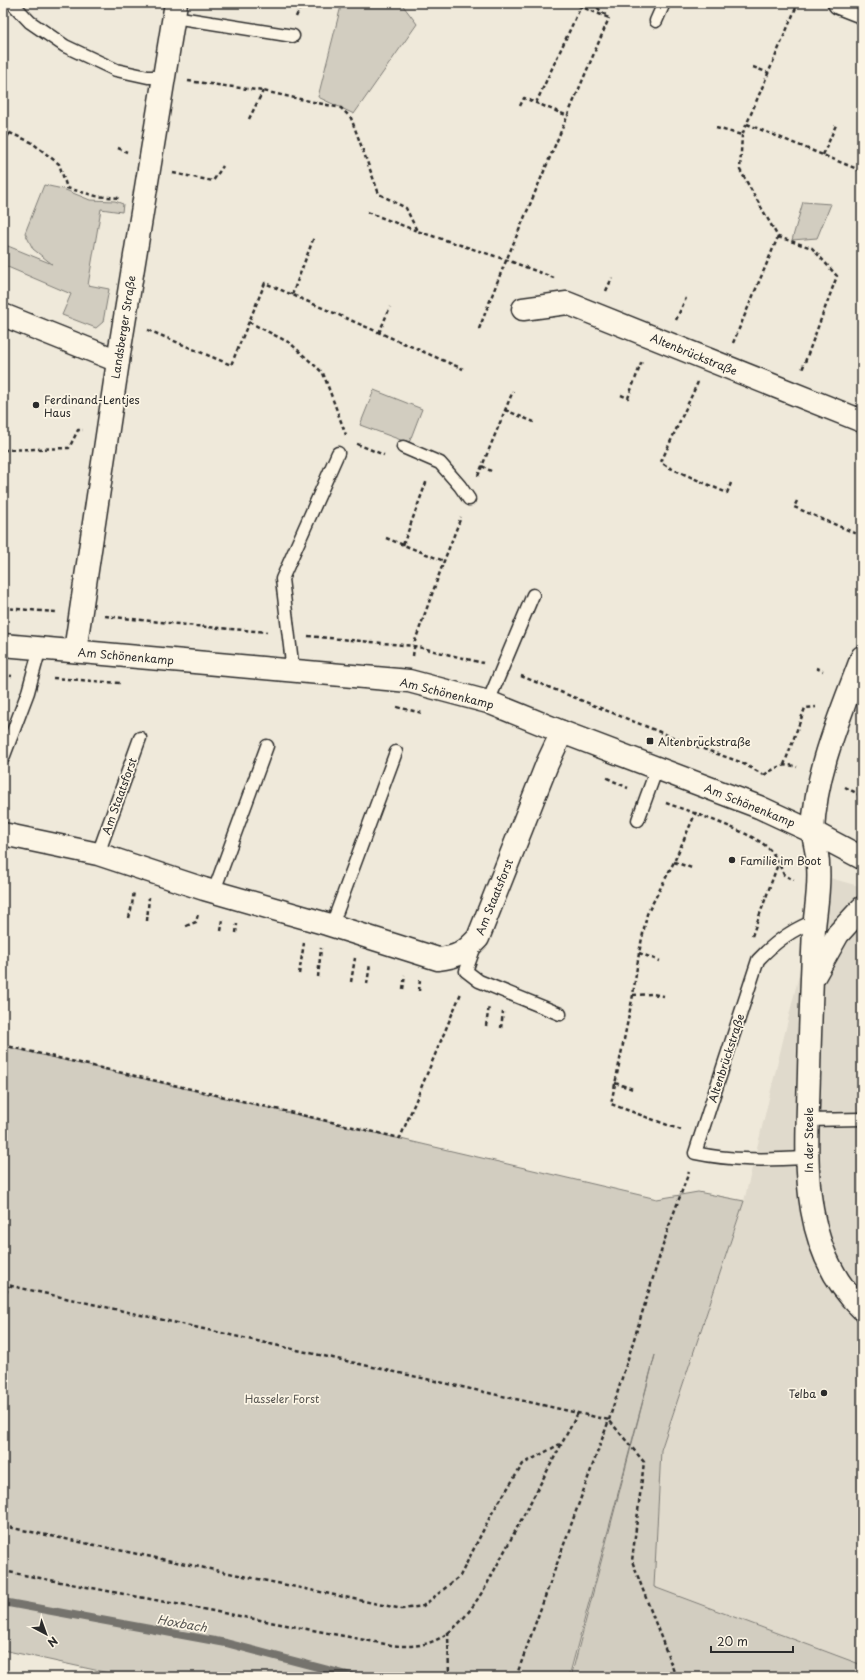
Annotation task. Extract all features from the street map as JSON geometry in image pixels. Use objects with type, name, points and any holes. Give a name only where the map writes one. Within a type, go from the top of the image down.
[{"type":"street","points":[[839,3],[862,12]]},
{"type":"street","name":"Landsberger Straße","points":[[75,652],[124,320],[175,10]]},
{"type":"street","name":"Altenbrückstraße","points":[[523,309],[567,303],[862,421]]},
{"type":"street","points":[[3,315],[118,361]]},
{"type":"street","name":"Am Schönenkamp","points":[[3,645],[409,681],[488,702],[562,732],[759,807],[813,832],[862,858]]},
{"type":"street","points":[[813,832],[813,811],[820,776],[857,686],[862,657]]},
{"type":"street","name":"Am Staatsforst","points":[[3,834],[98,854],[214,892],[332,925],[438,959],[453,958],[465,952],[478,938],[547,764],[562,732]]},
{"type":"street","name":"In der Steele","points":[[813,832],[818,864],[818,889],[812,981],[806,1158],[813,1216],[822,1250],[834,1275],[851,1298],[862,1309]]},
{"type":"street","name":"In der Steele","points":[[812,981],[838,934],[862,908]]},
{"type":"lane","points":[[12,3],[30,22],[65,46],[116,70],[148,77],[164,77]]},
{"type":"lane","points":[[656,21],[664,3]]},
{"type":"lane","points":[[175,10],[292,36]]},
{"type":"lane","points":[[403,447],[440,464],[460,486],[469,499]]},
{"type":"lane","points":[[293,671],[287,634],[282,579],[338,453]]},
{"type":"lane","points":[[488,702],[533,595]]},
{"type":"lane","points":[[3,758],[28,692],[40,648]]},
{"type":"lane","name":"Am Staatsforst","points":[[98,854],[140,738]]},
{"type":"lane","points":[[214,892],[267,746]]},
{"type":"lane","points":[[332,925],[396,752]]},
{"type":"lane","points":[[638,820],[657,768]]},
{"type":"lane","name":"Altenbrückstraße","points":[[695,1153],[758,960],[770,947],[798,927],[815,921]]},
{"type":"lane","points":[[478,938],[466,971],[479,981],[560,1014]]},
{"type":"lane","points":[[808,1120],[862,1119]]},
{"type":"lane","points":[[695,1153],[713,1157],[766,1161],[806,1158]]},
{"type":"path","points":[[572,3],[610,18]]},
{"type":"path","points":[[592,3],[610,18]]},
{"type":"path","points":[[798,3],[742,135],[740,170],[778,237],[812,248],[837,276],[800,376]]},
{"type":"path","points":[[536,103],[581,6]]},
{"type":"path","points":[[480,329],[500,275],[610,18]]},
{"type":"path","points":[[754,67],[769,73]]},
{"type":"path","points":[[164,77],[263,91],[341,108],[351,118],[379,194],[406,208],[417,231]]},
{"type":"path","points":[[249,119],[263,91]]},
{"type":"path","points":[[520,106],[524,98],[568,116]]},
{"type":"path","points":[[747,124],[862,171]]},
{"type":"path","points":[[823,155],[836,125]]},
{"type":"path","points":[[716,128],[742,135]]},
{"type":"path","points":[[3,130],[31,142],[59,164],[68,188],[96,196],[119,198]]},
{"type":"path","points":[[3,142],[10,133]]},
{"type":"path","points":[[169,173],[213,181],[223,166]]},
{"type":"path","points":[[367,212],[417,231],[507,260],[559,280]]},
{"type":"path","points":[[292,295],[314,237]]},
{"type":"path","points":[[731,347],[778,237]]},
{"type":"path","points":[[604,297],[612,278]]},
{"type":"path","points":[[124,320],[231,365],[265,283],[463,369]]},
{"type":"path","points":[[673,326],[686,298]]},
{"type":"path","points":[[379,333],[390,307]]},
{"type":"path","points":[[249,322],[290,343],[323,373],[348,440]]},
{"type":"path","points":[[621,396],[628,398],[644,358]]},
{"type":"path","points":[[698,381],[662,462],[668,467],[727,493],[731,483]]},
{"type":"path","points":[[409,681],[414,646],[444,561],[512,391]]},
{"type":"path","points":[[505,410],[534,422]]},
{"type":"path","points":[[3,450],[69,448],[78,430],[89,429]]},
{"type":"path","points":[[354,442],[388,457]]},
{"type":"path","points":[[482,466],[491,471]]},
{"type":"path","points":[[402,545],[429,475]]},
{"type":"path","points":[[797,500],[794,507],[862,536]]},
{"type":"path","points":[[386,538],[444,561]]},
{"type":"path","points":[[3,608],[414,646],[502,668],[612,713],[740,762],[764,774]]},
{"type":"path","points":[[816,668],[823,670]]},
{"type":"path","points":[[3,675],[123,683]]},
{"type":"path","points":[[396,707],[426,714]]},
{"type":"path","points":[[764,774],[784,765],[805,708]]},
{"type":"path","points":[[862,773],[858,794],[862,801]]},
{"type":"path","points":[[763,782],[764,774]]},
{"type":"path","points":[[700,1137],[611,1104],[633,995],[639,953],[647,914],[674,862],[707,787]]},
{"type":"path","points":[[674,862],[692,868]]},
{"type":"path","points":[[758,960],[749,943],[779,863]]},
{"type":"path","points":[[299,974],[308,918]]},
{"type":"path","points":[[639,953],[660,961]]},
{"type":"path","points":[[3,1045],[400,1138],[460,997],[466,971]]},
{"type":"path","points":[[633,995],[652,994],[664,996]]},
{"type":"path","points":[[615,1082],[633,1089]]},
{"type":"path","points":[[516,1677],[609,1420],[669,1226],[695,1153]]},
{"type":"path","points":[[3,1284],[609,1420],[644,1462],[632,1561],[676,1677]]},
{"type":"path","points":[[3,1300],[8,1286]]},
{"type":"path","points":[[3,1571],[370,1641],[404,1646],[424,1644],[448,1632],[458,1625],[469,1613],[486,1586],[578,1413]]},
{"type":"path","points":[[3,1526],[402,1609],[423,1606],[460,1576],[492,1513],[523,1464],[561,1444]]},
{"type":"path","points":[[448,1632],[449,1677]]},
{"type":"shaded area","points":[[823,876],[862,887],[862,1665],[654,1587],[661,1450],[744,1201]]},
{"type":"green space","points":[[341,3],[401,3],[417,24],[354,114],[318,97]]},
{"type":"green space","points":[[44,185],[63,189],[90,200],[115,201],[123,204],[122,212],[101,209],[88,285],[109,289],[103,322],[96,328],[62,315],[71,294],[3,265],[3,244],[52,264],[33,249],[25,233]]},
{"type":"green space","points":[[803,202],[831,204],[817,238],[792,240]]},
{"type":"green space","points":[[374,390],[422,409],[409,443],[360,425]]},
{"type":"green space","name":"Hasseler Forst","points":[[3,1046],[657,1199],[698,1192],[744,1201],[661,1450],[654,1587],[862,1665],[862,1677],[571,1677],[655,1355],[569,1677],[127,1677],[3,1650]]},
{"type":"waterway","name":"Hoxbach","points":[[3,1602],[226,1643],[355,1677]]},
{"type":"place","name":"Ferdinand-Lentjes Haus","points":[[36,405]]},
{"type":"place","name":"Altenbrückstraße","points":[[650,741]]},
{"type":"place","name":"Familie im Boot","points":[[732,860]]},
{"type":"place","name":"Telba","points":[[824,1393]]}]
